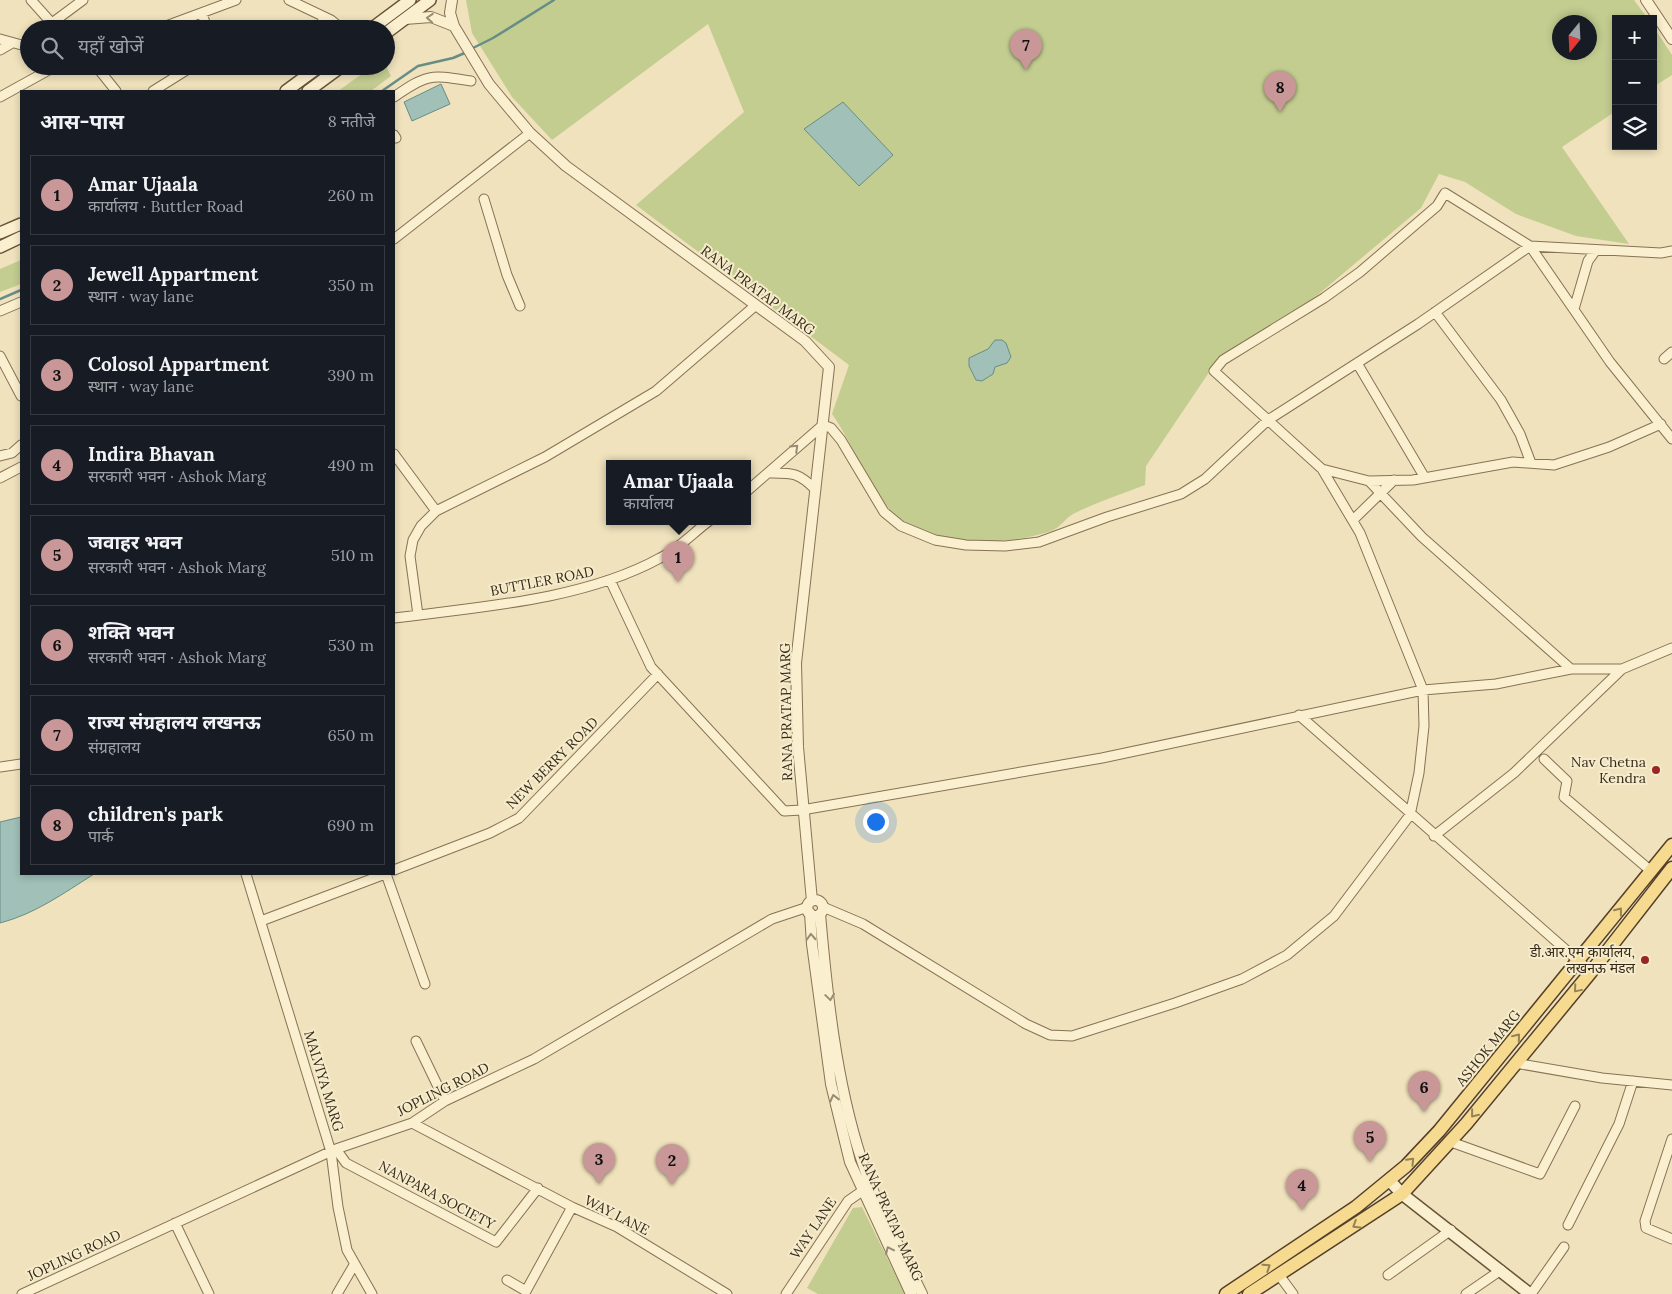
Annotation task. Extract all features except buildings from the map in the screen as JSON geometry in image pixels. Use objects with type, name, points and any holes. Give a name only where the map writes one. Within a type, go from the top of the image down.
[{"type":"main road","points":[[383,20],[410,0]]},
{"type":"main road","points":[[395,26],[430,0]]},
{"type":"main road","points":[[287,90],[308,75]]},
{"type":"main road","points":[[309,90],[330,75]]},
{"type":"main road","points":[[0,233],[20,224]]},
{"type":"main road","points":[[0,247],[20,237]]},
{"type":"main road","name":"ASHOK MARG","points":[[1226,1294],[1356,1207],[1406,1166],[1439,1131],[1672,845]]},
{"type":"main road","points":[[1249,1294],[1402,1194],[1451,1142],[1672,868]]},
{"type":"main road","points":[[1389,1180],[1402,1194],[1451,1230],[1530,1294]]},
{"type":"street","points":[[31,0],[49,20]]},
{"type":"street","points":[[61,20],[83,0]]},
{"type":"street","points":[[181,20],[236,0]]},
{"type":"street","points":[[289,0],[330,20]]},
{"type":"street","points":[[452,0],[450,13],[456,29]]},
{"type":"street","points":[[1646,0],[1672,39]]},
{"type":"street","points":[[202,12],[204,20]]},
{"type":"street","points":[[405,19],[432,17],[456,29]]},
{"type":"street","name":"RANA PRATAP MARG","points":[[456,29],[489,84],[530,133],[566,166],[805,341],[829,367],[796,663],[802,810],[814,908],[812,944],[831,1084],[850,1162],[866,1188],[922,1294]]},
{"type":"street","points":[[0,39],[20,45]]},
{"type":"street","points":[[0,50],[12,43]]},
{"type":"street","points":[[0,97],[40,75]]},
{"type":"street","points":[[103,75],[115,90]]},
{"type":"street","points":[[155,90],[179,75]]},
{"type":"street","points":[[395,96],[411,85],[433,75],[471,81]]},
{"type":"street","points":[[395,236],[530,133]]},
{"type":"street","points":[[814,908],[863,924],[1026,1024],[1050,1035],[1072,1036],[1242,979],[1287,955],[1334,916],[1410,815],[1419,772],[1423,735],[1423,690],[1394,612],[1353,520],[1322,469],[1214,371],[1224,360],[1324,298],[1360,272],[1437,206],[1445,193],[1530,246],[1610,362],[1672,439]]},
{"type":"street","points":[[484,199],[507,276],[520,306]]},
{"type":"street","points":[[751,488],[823,425],[831,428],[841,440],[884,512],[901,526],[935,540],[966,545],[1005,546],[1039,542],[1107,517],[1181,494],[1206,479],[1268,420],[1435,312],[1530,246],[1661,253],[1672,251]]},
{"type":"street","points":[[1574,309],[1588,261],[1596,250]]},
{"type":"street","points":[[0,311],[20,302]]},
{"type":"street","points":[[418,615],[410,556],[417,533],[436,511],[545,457],[656,391],[756,305]]},
{"type":"street","points":[[1435,312],[1501,400],[1520,434],[1531,464]]},
{"type":"street","points":[[1664,359],[1672,352]]},
{"type":"street","points":[[0,356],[20,394]]},
{"type":"street","points":[[1357,363],[1425,478]]},
{"type":"street","points":[[1322,469],[1369,481],[1425,478],[1513,462],[1554,465],[1609,447],[1661,424]]},
{"type":"street","points":[[0,456],[12,452],[20,446]]},
{"type":"street","points":[[395,455],[436,511]]},
{"type":"street","points":[[0,478],[20,468]]},
{"type":"street","points":[[770,473],[791,473],[803,477],[815,488]]},
{"type":"street","points":[[1353,520],[1379,492],[1394,480]]},
{"type":"street","points":[[1369,481],[1422,537],[1571,669]]},
{"type":"street","name":"BUTTLER ROAD","points":[[395,618],[533,598],[595,586],[661,558],[704,525]]},
{"type":"street","points":[[610,580],[651,667],[784,810],[802,810],[1102,758],[1423,690],[1496,684],[1571,669],[1622,669]]},
{"type":"street","points":[[1434,836],[1514,774],[1622,669],[1672,648]]},
{"type":"street","name":"NEW BERRY ROAD","points":[[395,870],[490,833],[519,818],[658,674]]},
{"type":"street","points":[[1299,715],[1590,972]]},
{"type":"street","points":[[1544,759],[1567,781],[1564,797],[1651,871]]},
{"type":"street","points":[[0,767],[20,764]]},
{"type":"street","name":"MALVIYA MARG","points":[[246,875],[334,1150],[338,1207],[346,1250],[372,1294]]},
{"type":"street","points":[[261,921],[382,875]]},
{"type":"street","points":[[385,875],[426,984]]},
{"type":"street","name":"JOPLING ROAD","points":[[22,1294],[334,1150],[412,1123],[445,1101],[534,1059],[772,919],[814,908]]},
{"type":"street","points":[[416,1041],[445,1101]]},
{"type":"street","points":[[1515,1063],[1672,1085]]},
{"type":"street","points":[[1568,1225],[1619,1124],[1633,1081]]},
{"type":"street","points":[[1451,1142],[1540,1174],[1575,1106]]},
{"type":"street","name":"WAY LANE","points":[[412,1123],[572,1207],[617,1227],[727,1294]]},
{"type":"street","points":[[1672,1139],[1645,1221],[1646,1228],[1672,1239]]},
{"type":"street","name":"NANPARA SOCIETY","points":[[334,1150],[346,1163],[496,1242],[538,1188]]},
{"type":"street","name":"RANA PRATAP MARG","points":[[866,1188],[911,1294]]},
{"type":"street","name":"WAY LANE","points":[[786,1294],[848,1201],[866,1188]]},
{"type":"street","points":[[507,1280],[526,1291],[572,1207]]},
{"type":"street","points":[[176,1223],[209,1294]]},
{"type":"street","points":[[1388,1275],[1451,1230]]},
{"type":"street","points":[[1530,1294],[1564,1247]]},
{"type":"street","points":[[337,1294],[354,1265]]},
{"type":"street","points":[[1466,1294],[1501,1270]]},
{"type":"street","points":[[1279,1275],[1293,1294]]},
{"type":"green space","points":[[466,0],[1634,0],[1645,15],[1612,15],[1612,114],[1562,147],[1629,244],[1576,236],[1516,214],[1465,182],[1439,174],[1421,208],[1314,298],[1220,356],[1146,466],[1145,485],[1075,513],[1051,531],[1013,540],[969,541],[948,538],[928,533],[910,525],[894,514],[877,492],[832,414],[849,365],[636,205],[744,112],[708,24],[552,140],[512,97],[472,33]]},
{"type":"green space","points":[[1657,32],[1672,55],[1672,75],[1657,84]]},
{"type":"green space","points":[[360,75],[391,76],[372,90],[339,90]]},
{"type":"green space","points":[[20,260],[20,284],[0,292],[0,269]]},
{"type":"green space","points":[[862,1207],[905,1294],[818,1294],[807,1288],[853,1208]]},
{"type":"water","points":[[441,84],[450,104],[412,121],[404,102]]},
{"type":"water","points":[[843,102],[893,155],[859,186],[804,129]]},
{"type":"water","points":[[995,340],[1002,340],[1006,343],[1011,357],[1007,363],[995,367],[993,374],[982,381],[976,380],[969,366],[969,358],[988,349]]},
{"type":"water","points":[[20,817],[20,875],[92,875],[37,909],[0,923],[0,822]]},
{"type":"waterway","points":[[471,49],[493,38],[554,0]]},
{"type":"waterway","points":[[383,90],[418,66],[453,58],[467,52]]},
{"type":"waterway","points":[[0,299],[20,290]]},
{"type":"place","name":"राज्य संग्रहालय लखनऊ","points":[[1026,70]]},
{"type":"place","name":"children's park","points":[[1280,112]]},
{"type":"place","name":"Amar Ujaala","points":[[678,582]]},
{"type":"place","name":"Nav Chetna Kendra","points":[[1656,770]]},
{"type":"place","name":"डी.आर.एम कार्यालय, लखनऊ मंडल","points":[[1645,960]]},
{"type":"place","name":"शक्ति भवन","points":[[1424,1112]]},
{"type":"place","name":"जवाहर भवन","points":[[1370,1162]]},
{"type":"place","name":"Colosol Appartment","points":[[599,1184]]},
{"type":"place","name":"Jewell Appartment","points":[[672,1185]]},
{"type":"place","name":"Indira Bhavan","points":[[1302,1210]]}]
